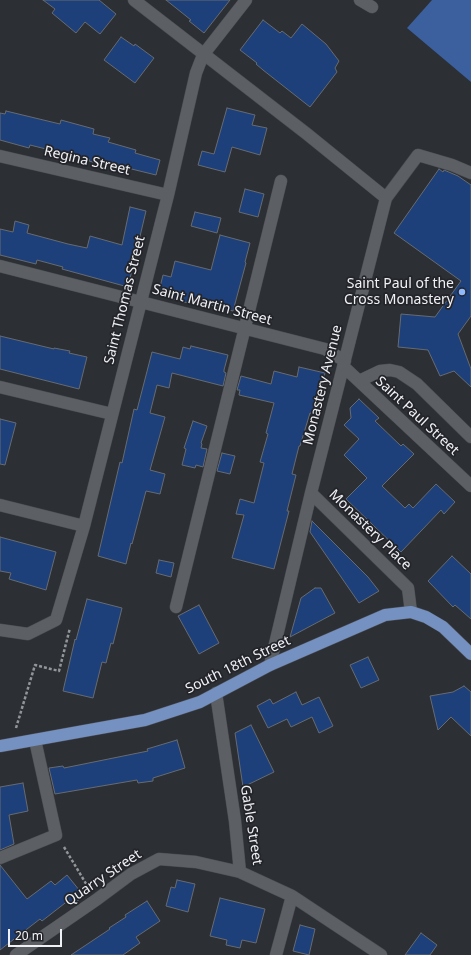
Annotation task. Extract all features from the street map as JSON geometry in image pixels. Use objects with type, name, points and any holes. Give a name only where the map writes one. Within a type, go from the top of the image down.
[{"type":"main road","name":"South 18th Street","points":[[0,746],[145,720],[200,702],[270,665],[385,615],[411,612],[426,617],[443,627],[471,654]]},
{"type":"street","points":[[134,0],[307,134],[386,198],[418,155],[452,165],[471,173]]},
{"type":"street","name":"Saint Thomas Street","points":[[0,630],[28,634],[56,620],[84,526],[168,195],[196,73],[203,54],[246,0]]},
{"type":"street","points":[[360,0],[372,7]]},
{"type":"street","name":"Regina Street","points":[[0,156],[168,195]]},
{"type":"street","points":[[176,607],[281,180]]},
{"type":"street","name":"Monastery Avenue","points":[[270,665],[310,493],[386,198]]},
{"type":"street","name":"Saint Martin Street","points":[[0,266],[325,349],[344,364]]},
{"type":"street","name":"Saint Paul Street","points":[[344,364],[358,381],[471,486]]},
{"type":"street","points":[[358,381],[380,371],[390,370],[398,372],[417,384],[471,437]]},
{"type":"street","points":[[0,387],[112,414]]},
{"type":"street","name":"Monastery Place","points":[[310,493],[408,588],[411,612]]},
{"type":"street","points":[[0,505],[84,526]]},
{"type":"street","name":"Gable Street","points":[[216,694],[235,821],[240,872],[292,896],[381,955]]},
{"type":"street","points":[[0,858],[56,835],[35,740]]},
{"type":"street","name":"Quarry Street","points":[[16,955],[131,874],[158,859],[196,862],[240,872]]},
{"type":"street","points":[[276,955],[292,896]]},
{"type":"path","points":[[16,728],[35,665],[59,671],[71,625]]},
{"type":"path","points":[[56,835],[96,900]]},
{"type":"shaded area","points":[[432,0],[471,0],[471,82],[407,28]]},
{"type":"building","points":[[43,0],[99,0],[116,14],[100,34],[85,22],[76,33],[52,13],[55,9]]},
{"type":"building","points":[[166,0],[230,0],[204,33],[189,21],[191,20]]},
{"type":"building","points":[[263,20],[280,33],[282,31],[291,38],[302,24],[326,44],[339,61],[335,68],[337,72],[310,107],[240,50]]},
{"type":"building","points":[[121,37],[134,46],[135,44],[154,58],[135,83],[104,60]]},
{"type":"building","points":[[227,108],[255,115],[252,125],[267,128],[260,155],[232,147],[225,172],[198,165],[202,151],[214,154]]},
{"type":"building","points":[[6,111],[60,124],[61,120],[94,129],[93,134],[110,138],[108,142],[136,150],[135,153],[160,160],[156,175],[103,162],[103,165],[89,161],[90,160],[30,145],[29,148],[0,140],[0,113],[5,114]]},
{"type":"building","name":"Saint Paul of the Cross Monastery","points":[[439,169],[443,172],[444,170],[458,176],[471,185],[471,316],[458,334],[471,369],[471,387],[454,371],[440,376],[428,350],[398,347],[401,314],[435,317],[461,281],[394,233]]},
{"type":"building","points":[[245,189],[264,194],[258,217],[239,212]]},
{"type":"building","points":[[130,207],[146,211],[128,287],[62,269],[63,267],[37,260],[36,264],[0,255],[0,229],[13,232],[15,221],[29,225],[27,233],[68,244],[87,248],[90,236],[122,245]]},
{"type":"building","points":[[195,212],[221,218],[217,233],[191,226]]},
{"type":"building","points":[[220,235],[250,243],[233,311],[189,299],[188,303],[158,295],[163,275],[171,277],[175,261],[211,270]]},
{"type":"building","points":[[0,336],[54,349],[70,351],[69,353],[87,357],[79,389],[0,369]]},
{"type":"building","points":[[191,346],[228,355],[224,370],[226,373],[223,386],[172,373],[169,388],[157,385],[150,413],[165,417],[150,470],[165,474],[160,494],[146,491],[126,564],[98,556],[134,409],[137,410],[152,352],[180,359],[183,347],[190,349]]},
{"type":"building","points":[[299,367],[325,373],[315,414],[310,413],[299,446],[292,474],[296,475],[287,511],[289,511],[274,569],[232,558],[244,515],[236,514],[240,499],[254,503],[264,463],[260,462],[268,434],[266,433],[274,403],[239,395],[240,390],[237,390],[241,376],[271,384],[274,371],[297,377]]},
{"type":"building","points":[[359,399],[379,418],[375,421],[401,446],[403,444],[414,454],[382,486],[405,508],[409,504],[413,508],[436,484],[455,502],[444,514],[441,510],[401,552],[346,499],[367,478],[344,455],[359,439],[344,425],[351,418],[350,408]]},
{"type":"building","points":[[0,419],[16,423],[5,465],[0,464]]},
{"type":"building","points":[[193,421],[207,426],[201,443],[201,448],[207,449],[203,467],[196,465],[195,468],[182,465],[186,449],[184,448]]},
{"type":"building","points":[[222,453],[235,456],[230,474],[217,471]]},
{"type":"building","points":[[312,521],[368,577],[379,591],[359,603],[310,532]]},
{"type":"building","points":[[0,537],[56,552],[46,590],[9,579],[11,573],[0,571]]},
{"type":"building","points":[[452,556],[471,574],[471,619],[455,605],[453,607],[428,581]]},
{"type":"building","points":[[159,560],[174,563],[171,577],[156,573]]},
{"type":"building","points":[[315,588],[321,588],[335,613],[290,637],[301,598]]},
{"type":"building","points":[[87,599],[122,608],[113,644],[111,643],[106,663],[102,662],[93,698],[63,691],[75,639],[76,640]]},
{"type":"building","points":[[199,605],[219,643],[199,654],[178,616]]},
{"type":"building","points":[[368,657],[379,680],[361,688],[350,665]]},
{"type":"building","points":[[464,686],[471,692],[471,736],[451,717],[438,730],[430,696],[453,692]]},
{"type":"building","points":[[296,692],[302,705],[319,697],[333,726],[319,733],[312,717],[291,727],[287,719],[268,728],[257,706],[270,699],[273,704]]},
{"type":"building","points":[[251,725],[274,772],[243,787],[235,733]]},
{"type":"building","points":[[177,740],[185,768],[153,778],[153,781],[138,783],[137,780],[55,794],[49,768],[63,766],[64,768],[148,751],[147,749]]},
{"type":"building","points":[[23,783],[28,811],[9,815],[14,844],[0,850],[0,787]]},
{"type":"building","points":[[0,865],[27,899],[51,881],[55,885],[67,875],[84,896],[72,905],[69,900],[42,921],[40,919],[0,950]]},
{"type":"building","points":[[177,880],[195,884],[188,912],[166,906],[171,887],[175,888]]},
{"type":"building","points":[[220,898],[265,909],[256,943],[242,940],[240,948],[226,945],[227,940],[210,936]]},
{"type":"building","points":[[147,901],[160,921],[136,937],[140,943],[123,955],[71,955],[110,929],[109,928],[126,917],[125,915]]},
{"type":"building","points":[[300,925],[315,929],[309,955],[293,951]]},
{"type":"building","points":[[421,933],[437,945],[430,955],[405,955]]},
{"type":"place","name":"Saint Paul of the Cross Monastery","points":[[462,292]]}]
